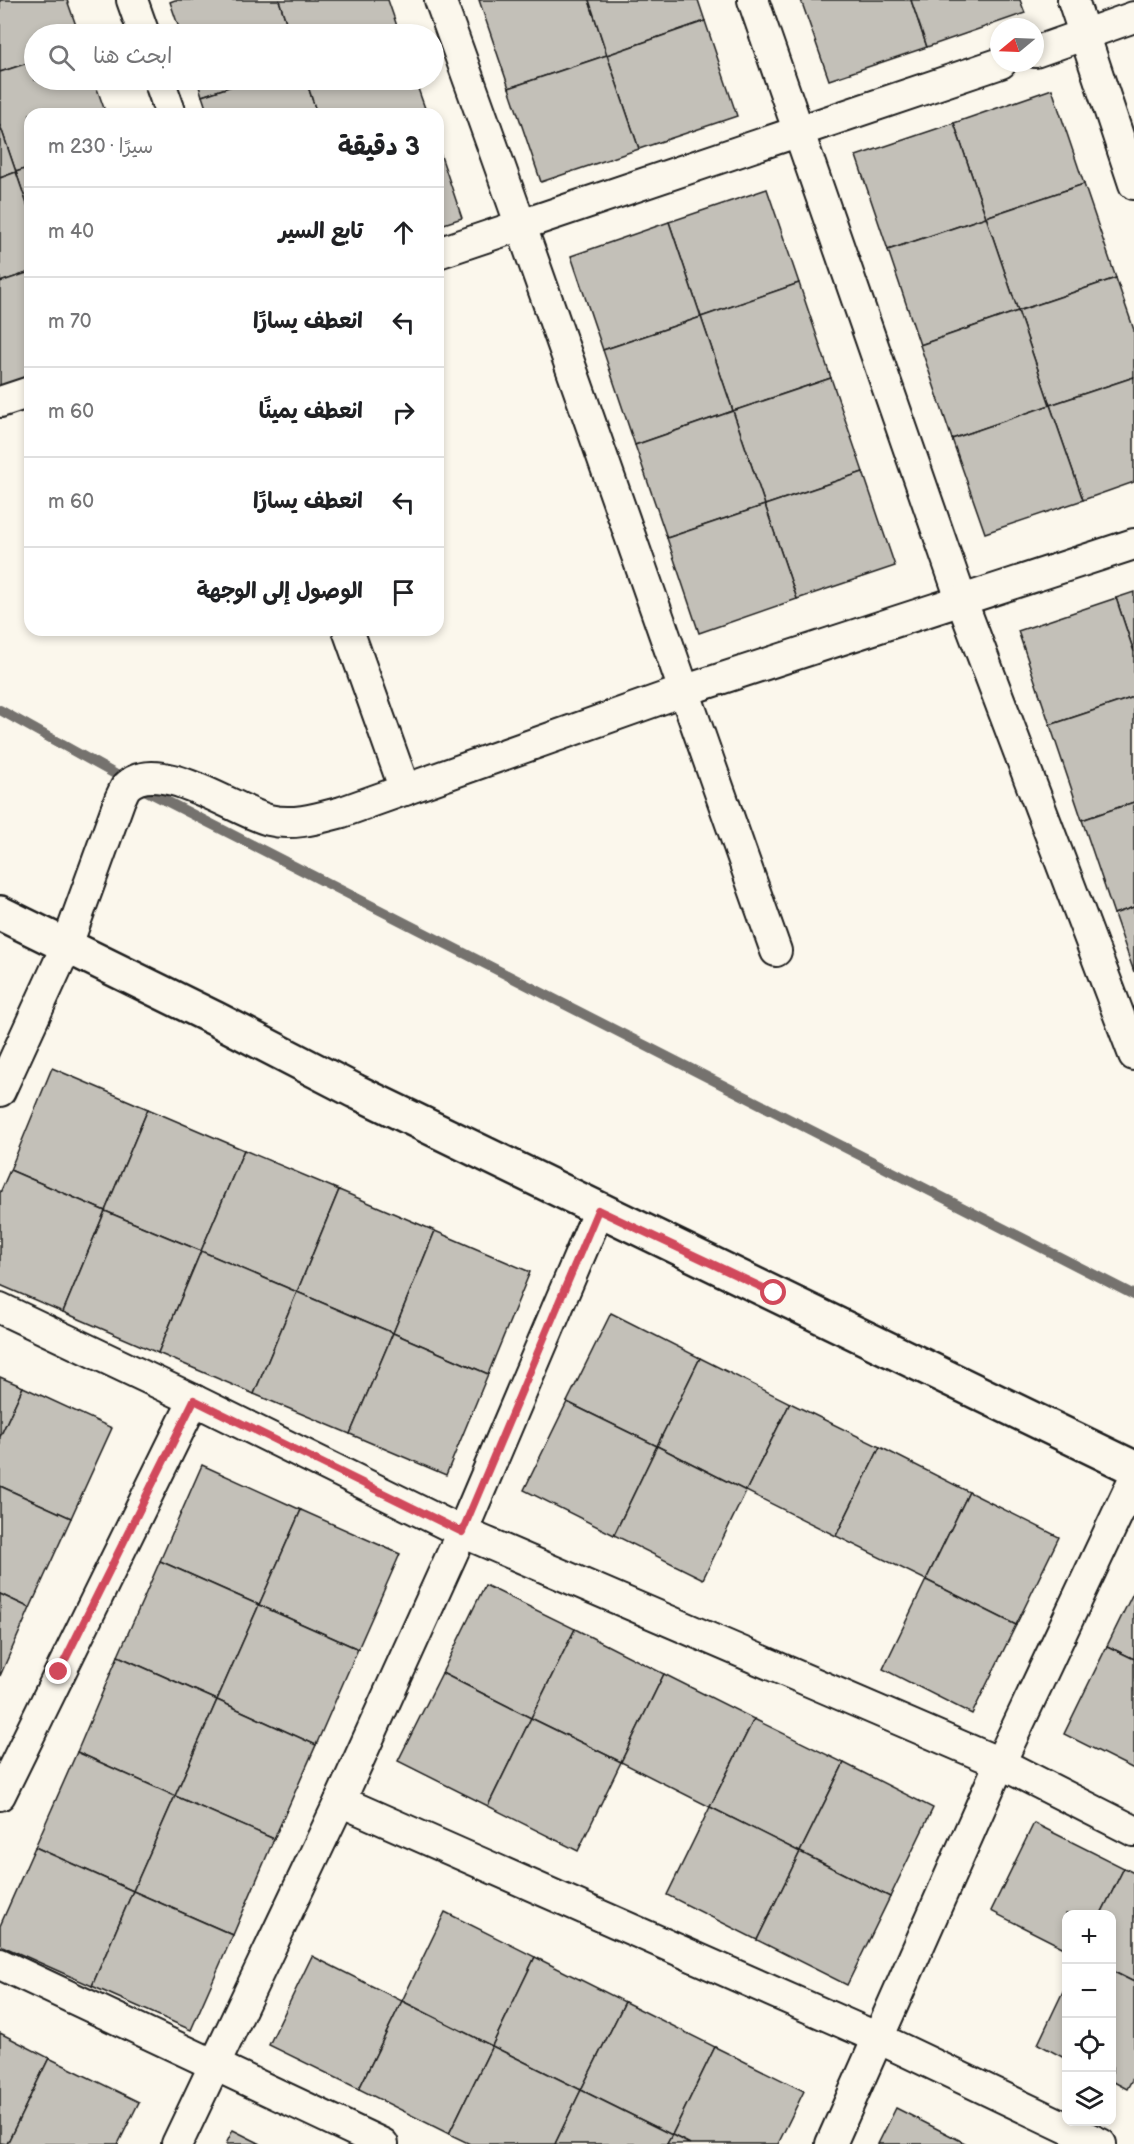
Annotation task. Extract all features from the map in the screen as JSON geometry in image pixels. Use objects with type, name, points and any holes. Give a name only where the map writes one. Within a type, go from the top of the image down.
[{"type":"main road","points":[[0,913],[355,1092],[1134,1468]]},
{"type":"street","points":[[132,0],[140,24]]},
{"type":"street","points":[[440,0],[776,951]]},
{"type":"street","points":[[753,0],[961,599],[1134,1054]]},
{"type":"street","points":[[1073,0],[1134,184]]},
{"type":"street","points":[[1044,49],[1134,17]]},
{"type":"street","points":[[444,251],[990,67]]},
{"type":"street","points":[[163,90],[169,108]]},
{"type":"street","points":[[0,402],[24,394]]},
{"type":"street","points":[[0,1091],[67,945],[120,799],[127,786],[134,782],[157,776],[182,783],[267,820],[286,823],[342,812],[683,691],[1134,544]]},
{"type":"street","points":[[350,636],[405,790]]},
{"type":"street","points":[[177,2144],[340,1802],[462,1532],[598,1210]]},
{"type":"street","points":[[0,1308],[194,1400],[462,1532],[1000,1763],[1134,1831]]},
{"type":"street","points":[[0,1796],[194,1400]]},
{"type":"street","points":[[831,2144],[1000,1763],[1134,1479]]},
{"type":"street","points":[[340,1802],[878,2038],[1101,2144]]},
{"type":"street","points":[[0,1964],[383,2144]]},
{"type":"building","points":[[0,0],[67,0],[75,24],[24,24],[24,64],[0,72]]},
{"type":"building","points":[[175,0],[279,0],[287,24],[178,24],[170,2]]},
{"type":"building","points":[[279,0],[388,0],[396,24],[287,24]]},
{"type":"building","points":[[479,0],[589,0],[607,55],[509,88]]},
{"type":"building","points":[[589,0],[698,0],[705,21],[607,55]]},
{"type":"building","points":[[801,0],[911,0],[927,47],[829,80]]},
{"type":"building","points":[[911,0],[1020,0],[1025,13],[1011,18],[990,18],[990,25],[927,47]]},
{"type":"building","points":[[705,21],[737,116],[639,149],[607,55]]},
{"type":"building","points":[[607,55],[639,149],[541,182],[509,88]]},
{"type":"building","points":[[24,64],[24,90],[98,90],[104,108],[24,108],[24,169],[16,172],[0,125],[0,72]]},
{"type":"building","points":[[1052,89],[1084,184],[986,217],[954,123]]},
{"type":"building","points":[[200,90],[220,90],[202,96]]},
{"type":"building","points":[[220,90],[309,90],[315,108],[206,108],[202,96]]},
{"type":"building","points":[[309,90],[419,90],[425,108],[315,108]]},
{"type":"building","points":[[954,123],[986,217],[888,250],[856,156]]},
{"type":"building","points":[[0,125],[16,172],[0,178]]},
{"type":"building","points":[[444,165],[462,218],[444,224]]},
{"type":"building","points":[[24,169],[24,195],[16,172]]},
{"type":"building","points":[[16,172],[24,195],[24,274],[0,282],[0,178]]},
{"type":"building","points":[[1084,184],[1116,278],[1018,311],[986,217]]},
{"type":"building","points":[[767,189],[799,283],[701,317],[669,222]]},
{"type":"building","points":[[986,217],[1018,311],[920,345],[888,250]]},
{"type":"building","points":[[669,222],[701,317],[603,350],[571,256]]},
{"type":"building","points":[[24,274],[24,380],[0,388],[0,282]]},
{"type":"building","points":[[1116,278],[1134,330],[1134,377],[1050,405],[1018,311]]},
{"type":"building","points":[[799,283],[831,378],[733,411],[701,317]]},
{"type":"building","points":[[1018,311],[1050,405],[952,439],[920,345]]},
{"type":"building","points":[[701,317],[733,411],[635,445],[603,350]]},
{"type":"building","points":[[1134,377],[1134,482],[1083,500],[1050,405]]},
{"type":"building","points":[[831,378],[863,472],[765,505],[733,411]]},
{"type":"building","points":[[1050,405],[1083,500],[985,533],[952,439]]},
{"type":"building","points":[[733,411],[765,505],[667,538],[635,445]]},
{"type":"building","points":[[863,472],[895,566],[797,599],[765,505]]},
{"type":"building","points":[[765,505],[797,599],[699,633],[667,538]]},
{"type":"building","points":[[1134,592],[1134,652],[1116,598]]},
{"type":"building","points":[[1116,598],[1134,652],[1134,697],[1050,725],[1018,631]]},
{"type":"building","points":[[1134,697],[1134,802],[1082,820],[1050,725]]},
{"type":"building","points":[[1134,802],[1134,907],[1114,914],[1082,820]]},
{"type":"building","points":[[1134,907],[1134,972],[1114,914]]},
{"type":"building","points":[[52,1068],[148,1109],[105,1211],[10,1170]]},
{"type":"building","points":[[148,1109],[244,1150],[201,1251],[105,1211]]},
{"type":"building","points":[[244,1150],[339,1190],[297,1292],[201,1251]]},
{"type":"building","points":[[10,1170],[105,1211],[63,1312],[0,1285],[0,1193]]},
{"type":"building","points":[[339,1190],[435,1231],[393,1333],[297,1292]]},
{"type":"building","points":[[105,1211],[201,1251],[158,1353],[63,1312]]},
{"type":"building","points":[[435,1231],[530,1272],[488,1374],[393,1333]]},
{"type":"building","points":[[201,1251],[297,1292],[254,1394],[158,1353]]},
{"type":"building","points":[[297,1292],[393,1333],[350,1434],[254,1394]]},
{"type":"building","points":[[611,1313],[700,1358],[657,1446],[567,1402]]},
{"type":"building","points":[[393,1333],[488,1374],[446,1475],[350,1434]]},
{"type":"building","points":[[700,1358],[790,1403],[746,1491],[657,1446]]},
{"type":"building","points":[[0,1377],[23,1387],[0,1437]]},
{"type":"building","points":[[23,1387],[112,1428],[71,1518],[0,1486],[0,1437]]},
{"type":"building","points":[[567,1402],[657,1446],[614,1535],[524,1490]]},
{"type":"building","points":[[790,1403],[880,1447],[836,1536],[746,1491]]},
{"type":"building","points":[[657,1446],[746,1491],[703,1579],[614,1535]]},
{"type":"building","points":[[880,1447],[969,1492],[926,1580],[836,1536]]},
{"type":"building","points":[[202,1465],[301,1510],[259,1605],[160,1561]]},
{"type":"building","points":[[0,1486],[71,1518],[30,1608],[0,1594]]},
{"type":"building","points":[[969,1492],[1059,1537],[1016,1625],[926,1580]]},
{"type":"building","points":[[301,1510],[400,1554],[358,1649],[259,1605]]},
{"type":"building","points":[[160,1561],[259,1605],[217,1700],[118,1656]]},
{"type":"building","points":[[926,1580],[1016,1625],[972,1714],[883,1669]]},
{"type":"building","points":[[485,1585],[575,1629],[531,1718],[442,1673]]},
{"type":"building","points":[[1134,1591],[1134,1659],[1107,1646]]},
{"type":"building","points":[[0,1594],[30,1608],[0,1676]]},
{"type":"building","points":[[259,1605],[358,1649],[316,1745],[217,1700]]},
{"type":"building","points":[[575,1629],[664,1674],[621,1762],[531,1718]]},
{"type":"building","points":[[1107,1646],[1134,1659],[1134,1769],[1064,1734]]},
{"type":"building","points":[[118,1656],[217,1700],[175,1796],[77,1752]]},
{"type":"building","points":[[442,1673],[531,1718],[488,1806],[398,1761]]},
{"type":"building","points":[[664,1674],[754,1719],[710,1807],[621,1762]]},
{"type":"building","points":[[217,1700],[316,1745],[274,1839],[175,1796]]},
{"type":"building","points":[[531,1718],[621,1762],[578,1851],[488,1806]]},
{"type":"building","points":[[754,1719],[844,1763],[800,1852],[710,1807]]},
{"type":"building","points":[[77,1752],[175,1796],[133,1891],[35,1847]]},
{"type":"building","points":[[844,1763],[933,1808],[890,1897],[800,1852]]},
{"type":"building","points":[[175,1796],[274,1839],[233,1935],[133,1891]]},
{"type":"building","points":[[710,1807],[800,1852],[757,1940],[667,1895]]},
{"type":"building","points":[[1034,1823],[1124,1868],[1103,1910],[1062,1910],[1062,1947],[991,1911]]},
{"type":"building","points":[[35,1847],[133,1891],[92,1986],[0,1945],[0,1926]]},
{"type":"building","points":[[800,1852],[890,1897],[847,1985],[757,1940]]},
{"type":"building","points":[[1124,1868],[1134,1873],[1134,1982],[1116,1973],[1116,1910],[1103,1910]]},
{"type":"building","points":[[133,1891],[233,1935],[191,2030],[92,1986]]},
{"type":"building","points":[[445,1912],[535,1957],[492,2046],[402,2001]]},
{"type":"building","points":[[312,1956],[402,2001],[359,2089],[269,2045]]},
{"type":"building","points":[[535,1957],[625,2002],[581,2090],[492,2046]]},
{"type":"building","points":[[1116,1973],[1134,1982],[1134,2076],[1127,2089],[1116,2083]]},
{"type":"building","points":[[1062,1993],[1062,2057],[1038,2044]]},
{"type":"building","points":[[402,2001],[492,2046],[449,2134],[359,2089]]},
{"type":"building","points":[[625,2002],[715,2047],[672,2135],[581,2090]]},
{"type":"building","points":[[0,2033],[49,2058],[7,2144],[0,2143]]},
{"type":"building","points":[[492,2046],[581,2090],[555,2144],[470,2144],[449,2134]]},
{"type":"building","points":[[715,2047],[804,2091],[778,2144],[690,2144],[672,2135]]},
{"type":"building","points":[[49,2058],[139,2102],[118,2144],[7,2144]]},
{"type":"building","points":[[581,2090],[672,2135],[667,2144],[555,2144]]},
{"type":"building","points":[[896,2108],[967,2144],[878,2144]]},
{"type":"building","points":[[233,2130],[261,2144],[226,2144]]},
{"type":"building","points":[[672,2135],[690,2144],[667,2144]]},
{"type":"waterway","points":[[0,710],[131,783],[1134,1295]]},
{"type":"route","points":[[59,1672],[194,1400],[462,1532],[598,1210],[774,1293]]}]
